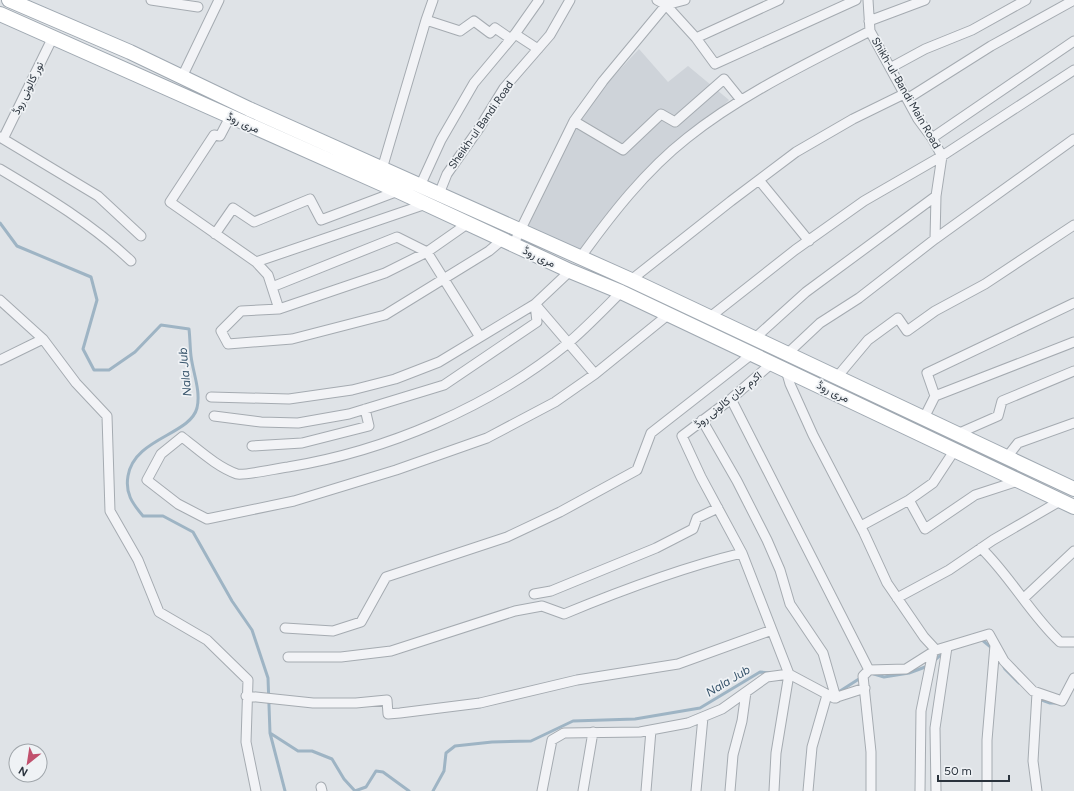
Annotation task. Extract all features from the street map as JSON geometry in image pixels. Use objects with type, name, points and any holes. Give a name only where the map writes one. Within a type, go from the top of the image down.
[{"type":"main road","name":"مری روڈ","points":[[9,0],[130,52],[382,169],[631,280],[1074,489]]},
{"type":"main road","name":"مری روڈ","points":[[0,14],[426,204],[466,224],[570,271],[669,314],[1074,507]]},
{"type":"main road","points":[[930,439],[937,424]]},
{"type":"street","points":[[151,0],[198,7]]},
{"type":"street","points":[[182,77],[219,0]]},
{"type":"street","points":[[382,169],[433,0]]},
{"type":"street","points":[[420,186],[441,140],[474,83],[513,37],[539,0]]},
{"type":"street","name":"Sheikh-ul Bandi Road","points":[[439,194],[447,174],[480,127],[504,88],[550,35],[570,0]]},
{"type":"street","points":[[657,0],[666,5],[696,38],[715,64],[856,0]]},
{"type":"street","points":[[466,224],[427,252],[386,273],[279,309],[241,311],[221,331],[228,344],[292,339],[385,315],[490,251],[508,242],[520,230],[574,121],[608,75],[666,5],[685,0]]},
{"type":"street","points":[[696,38],[779,0]]},
{"type":"street","name":"Shikh-ul-Bandi Main Road","points":[[868,0],[870,31],[918,119],[932,138],[942,156],[936,196],[935,239]]},
{"type":"street","points":[[869,20],[925,0]]},
{"type":"street","points":[[890,68],[925,49],[972,30],[1026,0]]},
{"type":"street","points":[[631,280],[759,180],[808,145],[853,119],[906,97],[990,46],[1074,0]]},
{"type":"street","points":[[426,20],[460,31],[474,21],[490,33],[495,28],[538,49]]},
{"type":"street","points":[[580,258],[614,211],[686,138],[741,100],[870,31]]},
{"type":"street","name":"نور کالونی روڈ","points":[[1,138],[53,37]]},
{"type":"street","points":[[932,138],[1074,41]]},
{"type":"street","points":[[710,317],[864,201],[942,156],[1074,70]]},
{"type":"street","points":[[574,121],[623,150],[661,114],[676,122],[724,79],[741,100]]},
{"type":"street","points":[[230,117],[220,136],[214,135],[170,202],[256,262],[268,275],[279,309]]},
{"type":"street","points":[[1,138],[98,196],[141,236]]},
{"type":"street","points":[[787,354],[820,323],[859,298],[935,239],[1074,139]]},
{"type":"street","points":[[0,169],[80,219],[107,238],[131,261]]},
{"type":"street","points":[[759,180],[809,241]]},
{"type":"street","points":[[215,234],[233,208],[254,222],[310,199],[321,220],[398,192]]},
{"type":"street","points":[[755,338],[806,292],[936,196]]},
{"type":"street","points":[[256,262],[426,204]]},
{"type":"street","points":[[837,377],[868,340],[898,318],[907,331],[935,311],[985,284],[1074,225]]},
{"type":"street","points":[[272,287],[397,237],[427,252],[445,278],[480,337]]},
{"type":"street","points":[[211,397],[289,399],[352,390],[395,379],[439,362],[535,304],[570,271]]},
{"type":"street","points":[[621,292],[568,344],[532,371],[482,400],[399,438],[302,464],[239,474],[217,463],[182,437],[161,454],[147,480],[178,504],[207,518],[294,501],[396,470],[487,438],[555,402],[595,374],[669,314]]},
{"type":"street","points":[[0,300],[43,339],[76,384],[107,416],[110,511],[138,560],[159,612],[207,640],[248,680],[246,696],[246,742],[256,791]]},
{"type":"street","points":[[935,396],[927,373],[1074,303]]},
{"type":"street","points":[[535,304],[595,374]]},
{"type":"street","points":[[214,416],[261,422],[298,422],[349,414],[444,385],[538,322],[535,304]]},
{"type":"street","points":[[0,360],[43,339]]},
{"type":"street","points":[[924,418],[935,396],[1074,342]]},
{"type":"street","points":[[285,628],[333,631],[361,622],[386,577],[507,537],[560,512],[637,470],[651,433],[752,354]]},
{"type":"street","name":"اکرم خان کالونی روڈ","points":[[718,508],[682,436],[731,399],[772,363]]},
{"type":"street","points":[[786,370],[790,384],[814,435],[861,526],[888,583],[935,651]]},
{"type":"street","points":[[957,434],[998,416],[1002,401],[1074,371]]},
{"type":"street","points":[[731,399],[869,670]]},
{"type":"street","points":[[252,446],[302,443],[369,426],[365,409]]},
{"type":"street","points":[[702,420],[737,481],[767,540],[780,570],[790,604],[823,653],[832,696],[812,747],[808,791]]},
{"type":"street","points":[[1007,457],[1018,444],[1074,423]]},
{"type":"street","points":[[861,526],[909,500],[933,483],[954,451]]},
{"type":"street","points":[[909,500],[925,529],[975,495],[1018,480]]},
{"type":"street","points":[[897,598],[949,570],[1025,520],[1060,501]]},
{"type":"street","points":[[534,594],[551,591],[656,548],[693,529],[697,518],[718,508],[742,553],[789,674],[776,753],[774,791]]},
{"type":"street","points":[[981,548],[998,565],[1024,598],[1043,626],[1060,642],[1074,642]]},
{"type":"street","points":[[1024,598],[1074,551]]},
{"type":"street","points":[[288,657],[341,657],[391,651],[515,611],[542,606],[564,614],[695,564],[742,553]]},
{"type":"street","points":[[246,696],[313,703],[356,703],[387,700],[388,714],[480,703],[577,680],[678,664],[772,630]]},
{"type":"street","points":[[871,791],[871,752],[864,676],[869,670],[906,669],[935,651],[989,634],[1004,661],[1033,691],[1062,702],[1074,678]]},
{"type":"street","points":[[987,791],[987,740],[995,645]]},
{"type":"street","points":[[936,791],[935,728],[947,647]]},
{"type":"street","points":[[920,791],[921,711],[935,651]]},
{"type":"street","points":[[542,791],[552,740],[564,733],[640,732],[688,723],[722,709],[767,677],[789,674],[832,696],[865,688]]},
{"type":"street","points":[[730,791],[733,754],[742,721],[746,692]]},
{"type":"street","points":[[1037,693],[1033,761],[1037,791]]},
{"type":"street","points":[[696,791],[703,717]]},
{"type":"street","points":[[646,791],[651,730]]},
{"type":"street","points":[[583,791],[592,732]]},
{"type":"shaded area","points":[[639,49],[668,82],[688,66],[729,100],[626,200],[579,256],[525,226],[576,117]]},
{"type":"waterway","name":"Nala Jub","points":[[0,223],[17,246],[91,277],[97,300],[83,349],[94,370],[109,370],[135,352],[161,325],[189,329],[191,356],[198,395],[197,408],[192,417],[184,425],[140,453],[132,463],[127,482],[130,498],[143,516],[163,516],[193,532],[232,601],[252,630],[268,678],[270,733],[285,791]]},
{"type":"waterway","name":"Nala Jub","points":[[981,639],[993,649]]},
{"type":"waterway","name":"Nala Jub","points":[[934,661],[943,653]]},
{"type":"waterway","name":"Nala Jub","points":[[1003,665],[1019,683]]},
{"type":"waterway","name":"Nala Jub","points":[[874,674],[884,677],[909,673],[928,666]]},
{"type":"waterway","name":"Nala Jub","points":[[433,791],[444,771],[446,753],[455,746],[492,742],[531,741],[573,721],[635,719],[700,708],[760,672],[772,673]]},
{"type":"waterway","name":"Nala Jub","points":[[837,693],[862,677]]},
{"type":"waterway","name":"Nala Jub","points":[[1039,699],[1050,703],[1057,703]]},
{"type":"waterway","name":"Nala Jub","points":[[270,733],[298,751],[312,751],[332,759],[344,779],[355,791],[366,787],[376,771],[383,772],[409,791]]}]
